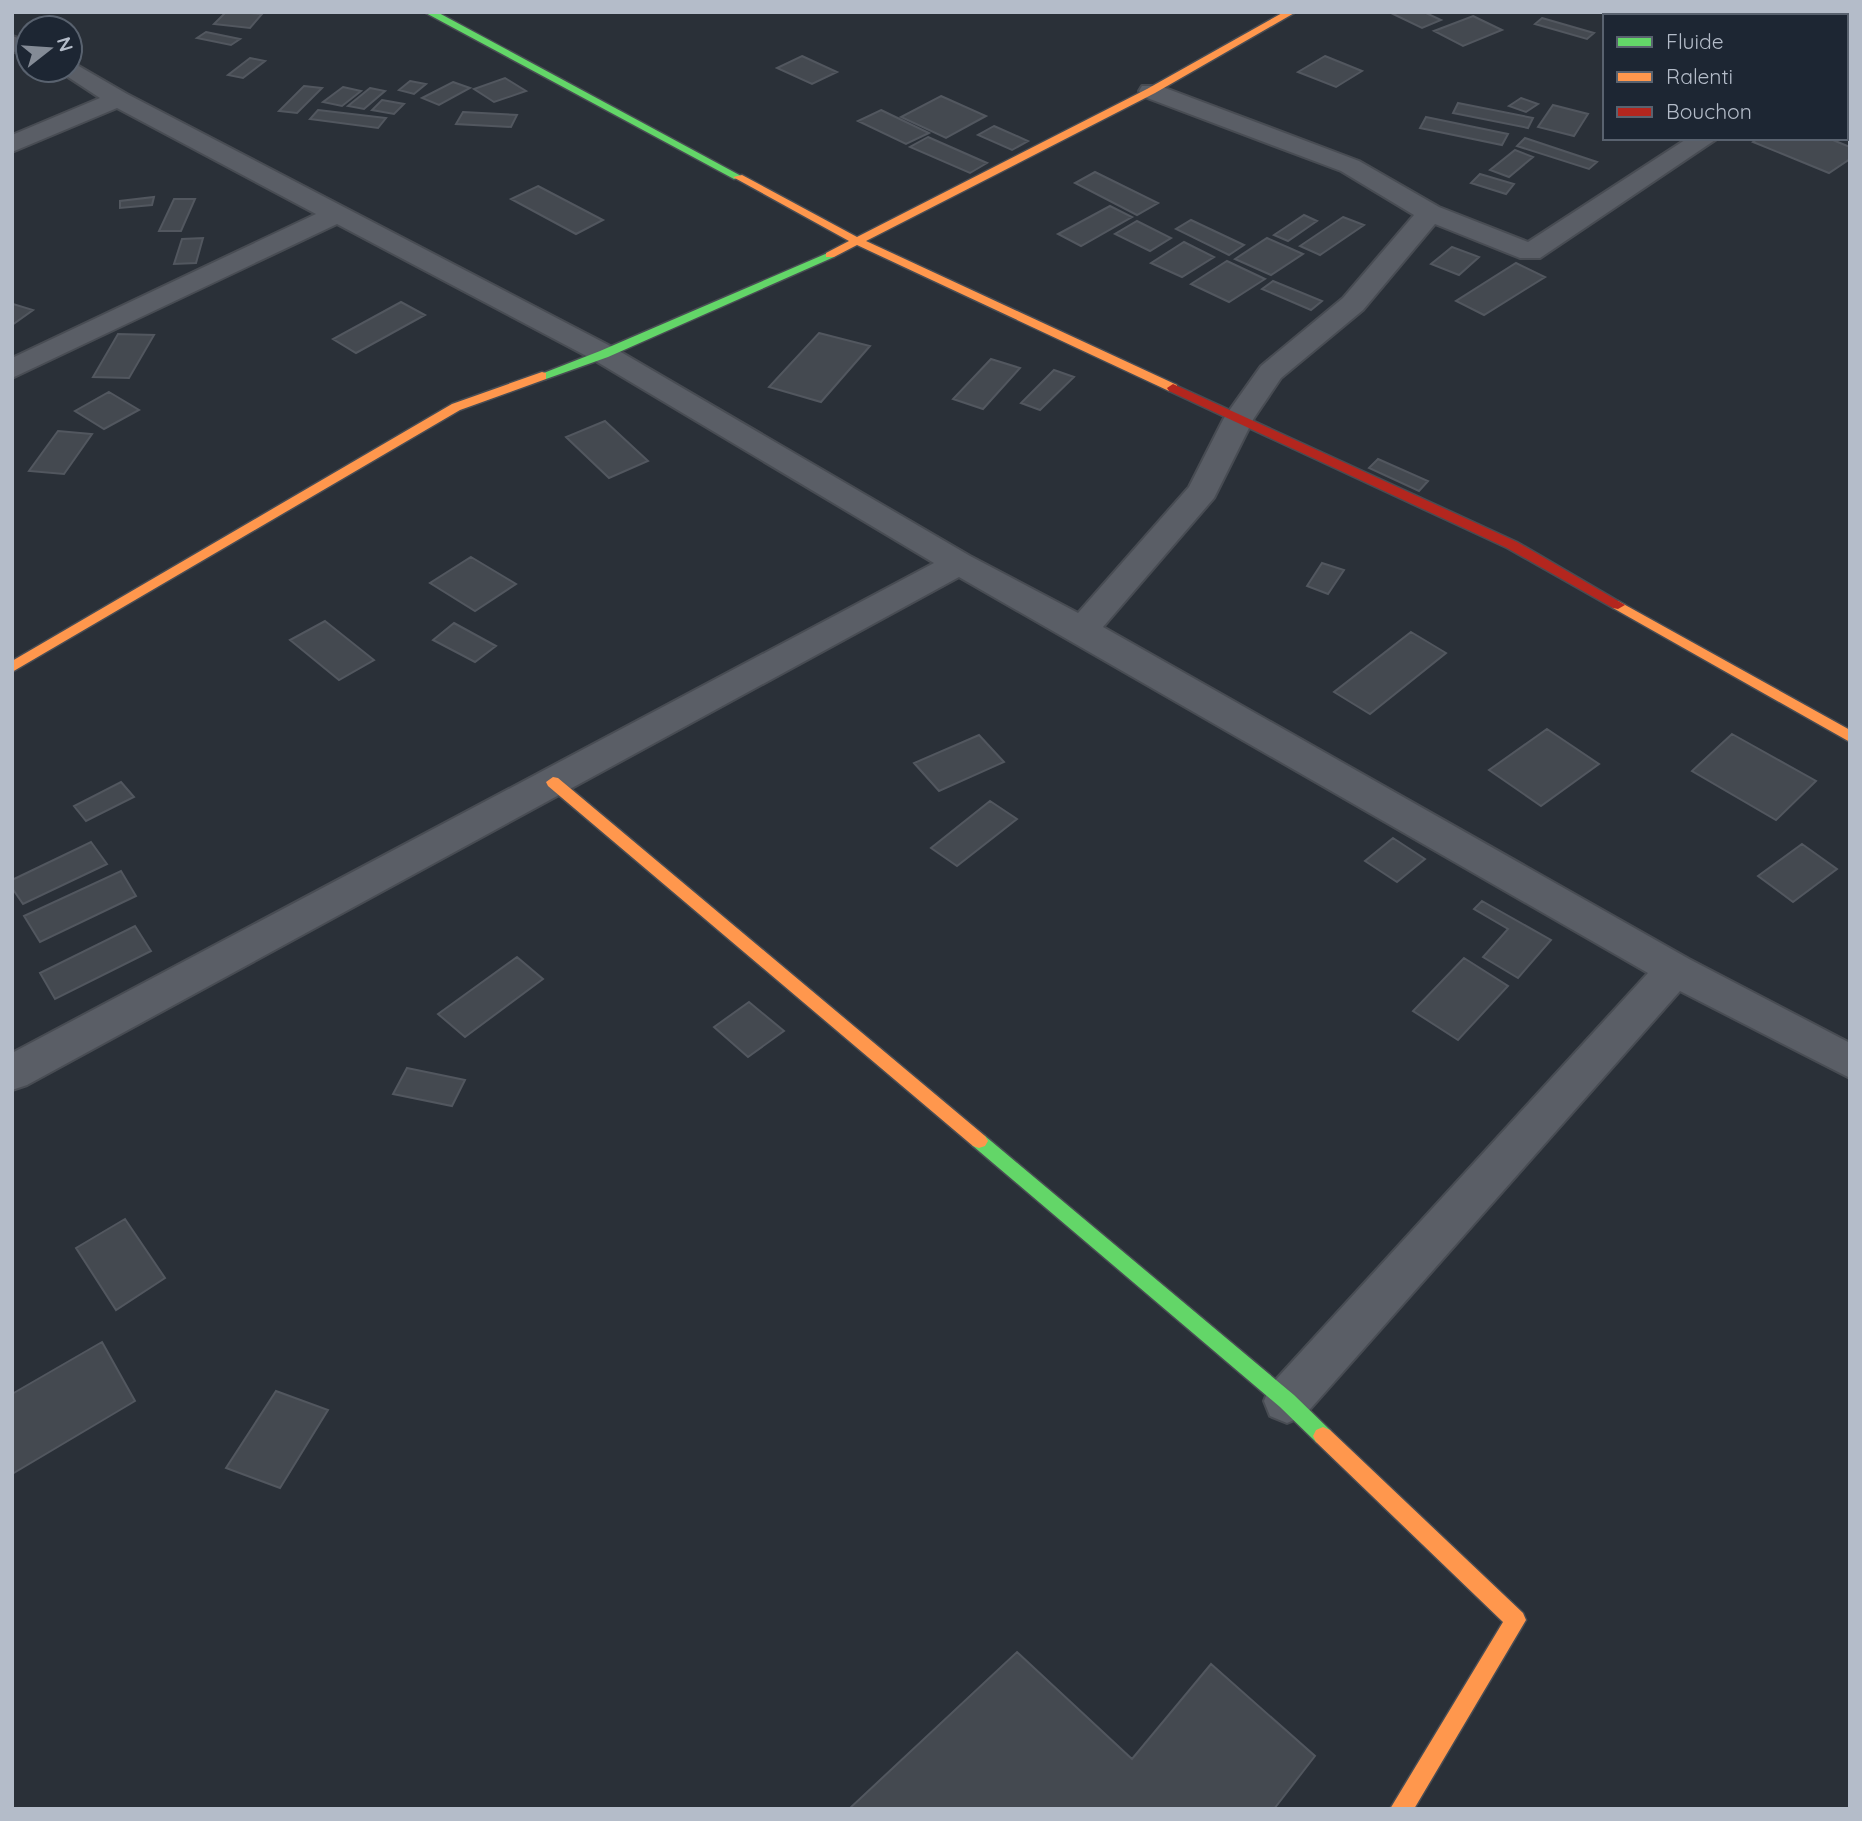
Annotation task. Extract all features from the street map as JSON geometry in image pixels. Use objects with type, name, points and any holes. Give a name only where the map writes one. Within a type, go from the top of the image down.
[{"type":"street","points":[[429,12],[859,242],[1511,545],[1850,737]]},
{"type":"street","points":[[12,667],[456,407],[604,354],[859,242],[1151,91],[1291,12]]},
{"type":"street","points":[[84,77],[118,99],[604,354],[959,564],[1082,630],[1675,970],[1850,1062]]},
{"type":"street","points":[[1151,91],[1350,166],[1430,213],[1530,252],[1703,140]]},
{"type":"street","points":[[12,144],[118,99]]},
{"type":"street","points":[[1082,630],[1203,491],[1239,418],[1271,372],[1353,304],[1430,213]]},
{"type":"street","points":[[12,369],[337,214]]},
{"type":"street","points":[[12,1073],[959,564]]},
{"type":"street","points":[[552,782],[1287,1401],[1516,1620],[1401,1809]]},
{"type":"street","points":[[1287,1401],[1675,970]]},
{"type":"building","points":[[226,12],[262,14],[250,28],[214,24]]},
{"type":"building","points":[[1389,12],[1424,12],[1441,20],[1422,28]]},
{"type":"building","points":[[1473,16],[1502,30],[1463,46],[1434,31]]},
{"type":"building","points":[[1542,18],[1594,33],[1587,39],[1535,24]]},
{"type":"building","points":[[206,32],[240,39],[231,45],[197,38]]},
{"type":"building","points":[[802,56],[837,72],[812,84],[777,68]]},
{"type":"building","points":[[1325,56],[1362,71],[1336,87],[1298,72]]},
{"type":"building","points":[[250,58],[265,61],[243,78],[228,75]]},
{"type":"building","points":[[505,78],[526,91],[494,102],[474,89]]},
{"type":"building","points":[[410,81],[426,84],[414,94],[399,90]]},
{"type":"building","points":[[453,82],[470,88],[439,105],[422,98]]},
{"type":"building","points":[[304,86],[322,88],[297,113],[279,111]]},
{"type":"building","points":[[343,87],[361,91],[342,106],[323,102]]},
{"type":"building","points":[[370,88],[385,91],[364,109],[348,106]]},
{"type":"building","points":[[941,96],[986,116],[946,138],[901,117]]},
{"type":"building","points":[[1521,98],[1538,104],[1526,112],[1509,106]]},
{"type":"building","points":[[382,100],[404,104],[394,114],[372,110]]},
{"type":"building","points":[[1458,103],[1533,118],[1528,128],[1453,113]]},
{"type":"building","points":[[1553,105],[1588,114],[1574,136],[1538,127]]},
{"type":"building","points":[[318,110],[386,118],[378,128],[310,119]]},
{"type":"building","points":[[881,110],[929,133],[906,144],[858,121]]},
{"type":"building","points":[[463,112],[517,115],[511,127],[456,124]]},
{"type":"building","points":[[1426,117],[1508,134],[1502,145],[1420,128]]},
{"type":"building","points":[[994,126],[1028,141],[1012,150],[978,135]]},
{"type":"building","points":[[928,137],[987,163],[970,173],[910,147]]},
{"type":"building","points":[[1525,138],[1597,162],[1589,169],[1517,146]]},
{"type":"building","points":[[1833,140],[1850,147],[1850,159],[1829,173],[1753,142]]},
{"type":"building","points":[[1515,150],[1533,157],[1509,177],[1490,170]]},
{"type":"building","points":[[1095,172],[1158,203],[1137,215],[1075,183]]},
{"type":"building","points":[[1480,174],[1514,184],[1506,194],[1471,183]]},
{"type":"building","points":[[538,186],[603,220],[576,234],[511,199]]},
{"type":"building","points":[[154,197],[152,205],[120,208],[120,201]]},
{"type":"building","points":[[174,199],[195,199],[181,231],[159,231]]},
{"type":"building","points":[[1110,206],[1132,217],[1081,246],[1058,234]]},
{"type":"building","points":[[1304,215],[1317,221],[1288,241],[1274,235]]},
{"type":"building","points":[[1343,217],[1364,225],[1320,255],[1300,246]]},
{"type":"building","points":[[1191,220],[1244,245],[1229,255],[1176,229]]},
{"type":"building","points":[[1137,221],[1171,238],[1150,251],[1115,234]]},
{"type":"building","points":[[203,238],[196,263],[174,264],[182,239]]},
{"type":"building","points":[[1267,238],[1303,254],[1271,275],[1235,259]]},
{"type":"building","points":[[1184,242],[1214,257],[1182,277],[1151,263]]},
{"type":"building","points":[[1452,247],[1479,257],[1459,275],[1431,264]]},
{"type":"building","points":[[1227,261],[1265,279],[1229,302],[1191,284]]},
{"type":"building","points":[[1516,263],[1545,277],[1484,315],[1456,301]]},
{"type":"building","points":[[1273,281],[1322,301],[1311,310],[1262,289]]},
{"type":"building","points":[[401,302],[425,315],[356,353],[333,339]]},
{"type":"building","points":[[13,304],[33,310],[12,325]]},
{"type":"building","points":[[819,333],[870,346],[821,402],[769,387]]},
{"type":"building","points":[[118,334],[154,335],[129,378],[93,377]]},
{"type":"building","points":[[991,359],[1020,368],[983,409],[953,399]]},
{"type":"building","points":[[1054,370],[1074,377],[1040,410],[1021,403]]},
{"type":"building","points":[[109,392],[139,410],[104,429],[75,411]]},
{"type":"building","points":[[605,421],[648,461],[609,478],[566,437]]},
{"type":"building","points":[[58,431],[92,434],[64,474],[29,471]]},
{"type":"building","points":[[1378,459],[1428,481],[1419,491],[1369,468]]},
{"type":"building","points":[[471,557],[516,584],[475,611],[430,583]]},
{"type":"building","points":[[1322,563],[1344,570],[1328,594],[1307,586]]},
{"type":"building","points":[[325,621],[374,660],[339,680],[290,640]]},
{"type":"building","points":[[454,623],[496,646],[475,662],[433,640]]},
{"type":"building","points":[[1411,632],[1446,653],[1370,714],[1334,692]]},
{"type":"building","points":[[1547,729],[1599,764],[1541,806],[1489,770]]},
{"type":"building","points":[[1732,734],[1816,781],[1776,820],[1692,771]]},
{"type":"building","points":[[979,735],[1004,762],[939,791],[914,763]]},
{"type":"building","points":[[121,782],[134,797],[86,821],[74,806]]},
{"type":"building","points":[[990,801],[1017,819],[957,866],[931,848]]},
{"type":"building","points":[[1393,838],[1425,859],[1397,882],[1365,861]]},
{"type":"building","points":[[91,842],[107,864],[23,904],[12,888],[12,880]]},
{"type":"building","points":[[1802,844],[1837,869],[1793,902],[1758,876]]},
{"type":"building","points":[[121,871],[136,896],[40,942],[24,916]]},
{"type":"building","points":[[1482,901],[1551,940],[1518,978],[1483,957],[1508,929],[1474,909]]},
{"type":"building","points":[[135,926],[151,951],[55,999],[40,973]]},
{"type":"building","points":[[517,957],[543,979],[465,1037],[438,1014]]},
{"type":"building","points":[[1464,958],[1508,986],[1458,1040],[1413,1011]]},
{"type":"building","points":[[749,1002],[784,1031],[748,1057],[714,1027]]},
{"type":"building","points":[[407,1068],[465,1080],[452,1106],[393,1094]]},
{"type":"building","points":[[125,1219],[165,1278],[116,1310],[76,1248]]},
{"type":"building","points":[[102,1342],[135,1401],[12,1474],[12,1394]]},
{"type":"building","points":[[276,1391],[328,1410],[280,1488],[226,1468]]},
{"type":"building","points":[[1017,1652],[1132,1759],[1211,1664],[1315,1756],[1274,1809],[849,1809]]},
{"type":"traffic: fast","points":[[429,12],[738,177]]},
{"type":"traffic: fast","points":[[542,376],[604,354],[830,255]]},
{"type":"traffic: fast","points":[[979,1141],[1287,1401],[1323,1436]]},
{"type":"traffic: slow","points":[[830,255],[1151,91],[1291,12]]},
{"type":"traffic: slow","points":[[738,177],[859,242],[1173,388]]},
{"type":"traffic: slow","points":[[12,667],[456,407],[542,376]]},
{"type":"traffic: slow","points":[[1618,605],[1850,737]]},
{"type":"traffic: slow","points":[[553,782],[979,1141]]},
{"type":"traffic: slow","points":[[1323,1436],[1516,1620],[1401,1809]]},
{"type":"traffic: jam","points":[[1173,388],[1512,545],[1618,605]]}]
